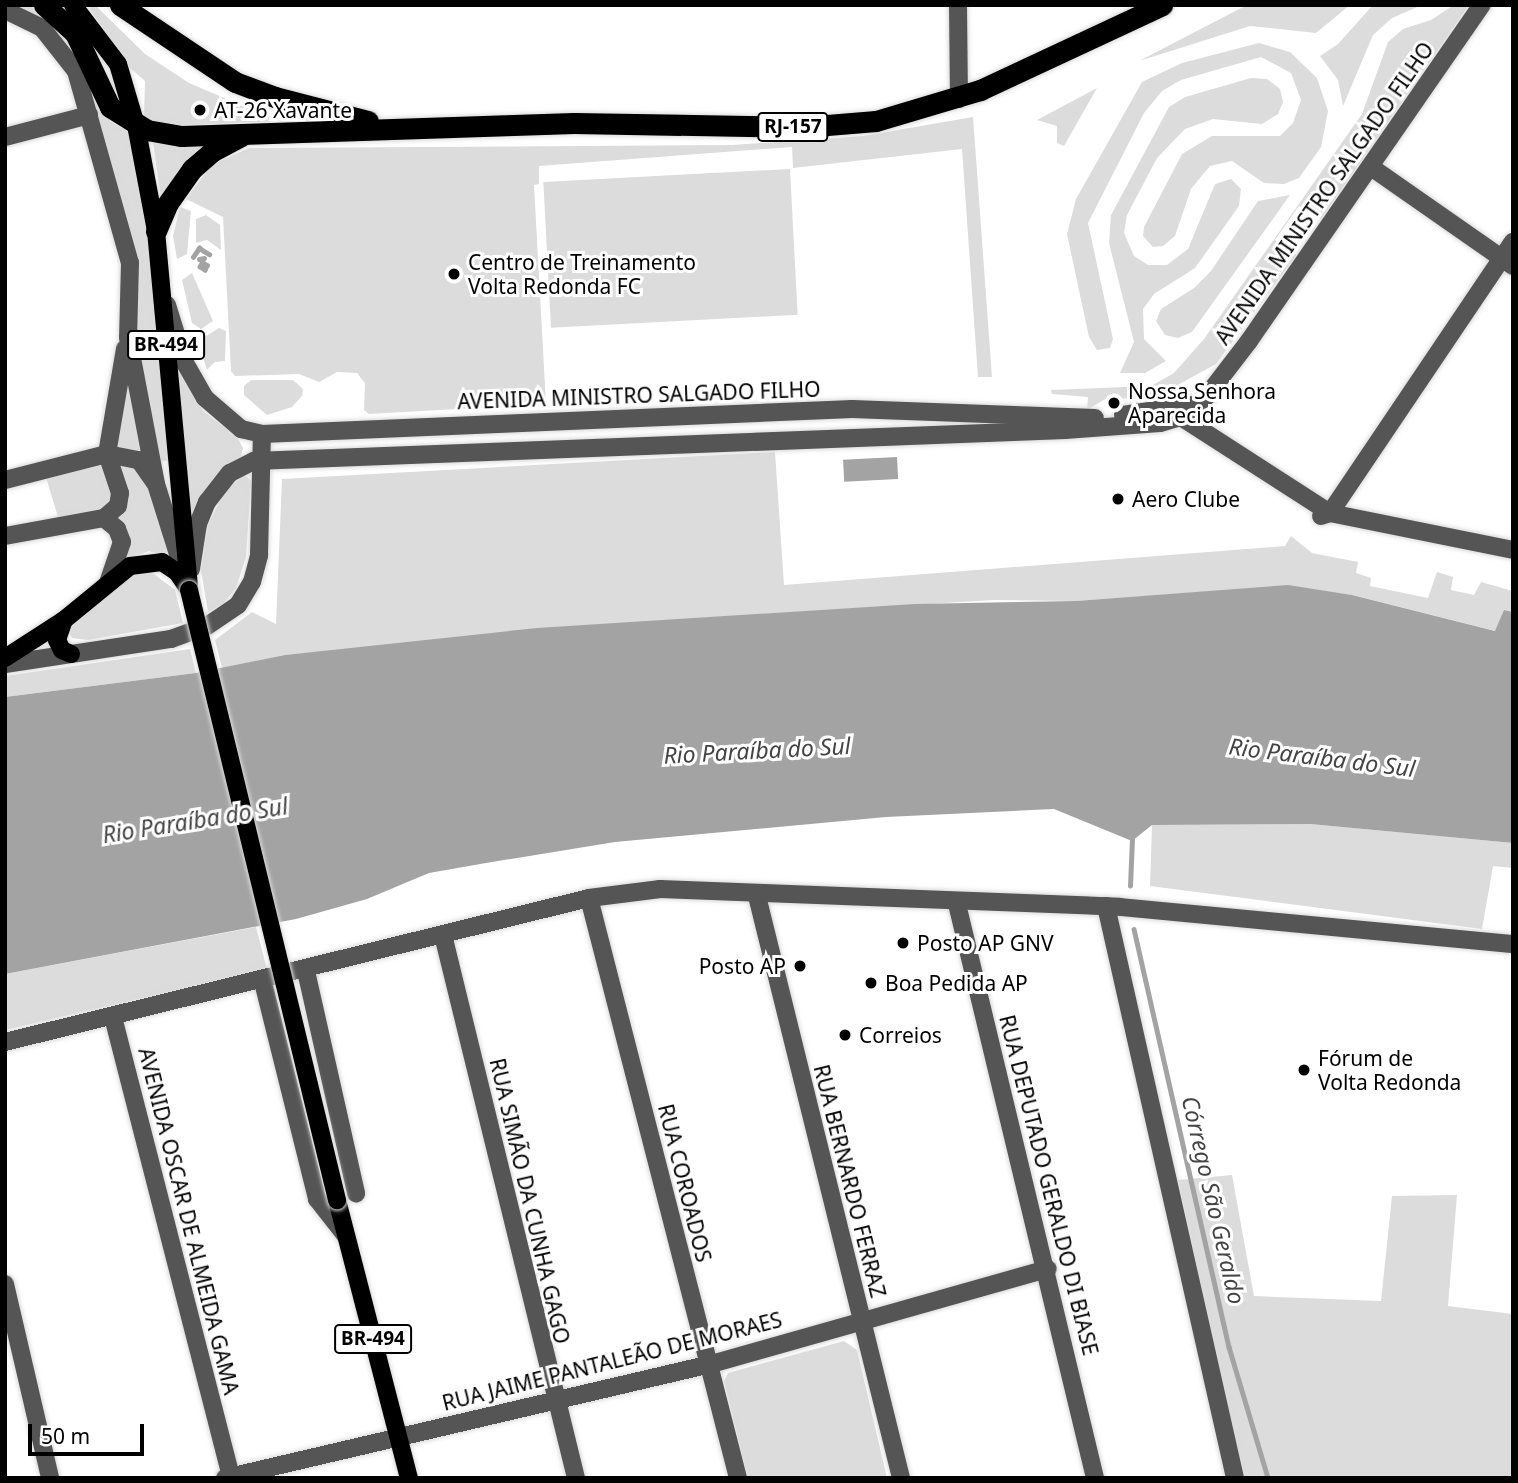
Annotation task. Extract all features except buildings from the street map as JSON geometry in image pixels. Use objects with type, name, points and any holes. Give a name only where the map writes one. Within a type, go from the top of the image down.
[{"type":"highway","points":[[44,5],[75,33],[110,107],[136,125],[167,136],[400,128]]},
{"type":"highway","name":"RJ-157","points":[[120,5],[235,82],[319,110],[400,128],[574,123],[843,125],[901,116],[959,99],[1162,5]]},
{"type":"highway","points":[[156,230],[168,203],[192,169],[213,150],[249,133]]},
{"type":"main road","name":"BR-494","points":[[73,5],[118,64],[136,125],[156,230],[189,590],[337,1200],[410,1478]]},
{"type":"main road","points":[[5,658],[64,620],[130,566],[153,561],[177,572],[189,590]]},
{"type":"main road","points":[[64,620],[57,640],[62,650],[71,654]]},
{"type":"street","points":[[958,5],[959,99]]},
{"type":"street","name":"AVENIDA MINISTRO SALGADO FILHO","points":[[189,590],[198,524],[207,502],[230,473],[262,460],[1065,430],[1160,423],[1181,417],[1199,403],[1249,341],[1482,5]]},
{"type":"street","points":[[5,10],[25,16],[71,60],[130,263],[128,337],[107,454],[121,499],[104,518],[5,536]]},
{"type":"street","points":[[5,137],[89,115]]},
{"type":"street","points":[[1371,167],[1507,262]]},
{"type":"street","points":[[1322,516],[1507,262],[1513,242]]},
{"type":"street","name":"AVENIDA MINISTRO SALGADO FILHO","points":[[163,293],[196,386],[229,421],[262,434],[852,409],[1099,418],[1199,403]]},
{"type":"street","points":[[128,337],[156,484],[189,590]]},
{"type":"street","points":[[1199,403],[1214,436]]},
{"type":"street","points":[[1181,417],[1214,436],[1322,516],[1512,549]]},
{"type":"street","points":[[5,664],[183,636],[238,605],[252,582],[259,555],[262,434]]},
{"type":"street","points":[[5,480],[107,454],[139,460],[156,484]]},
{"type":"street","points":[[104,518],[117,529],[122,542],[108,583]]},
{"type":"street","points":[[5,1042],[263,982],[589,898],[660,889],[957,904],[1113,907],[1513,944]]},
{"type":"street","name":"RUA BERNARDO FERRAZ","points":[[757,896],[901,1478]]},
{"type":"street","name":"RUA COROADOS","points":[[589,898],[738,1478]]},
{"type":"street","name":"RUA DEPUTADO GERALDO DI BIASE","points":[[957,904],[1048,1269],[1095,1478]]},
{"type":"street","points":[[1113,907],[1235,1478]]},
{"type":"street","name":"RUA SIMÃO DA CUNHA GAGO","points":[[443,935],[554,1399],[576,1478]]},
{"type":"street","points":[[306,971],[356,1193]]},
{"type":"street","points":[[263,982],[317,1199],[346,1236]]},
{"type":"street","name":"AVENIDA OSCAR DE ALMEIDA GAMA","points":[[113,1017],[229,1477]]},
{"type":"street","name":"RUA JAIME PANTALEÃO DE MORAES","points":[[229,1477],[708,1365],[1048,1269]]},
{"type":"street","points":[[5,1284],[50,1478]]},
{"type":"shaded area","points":[[7,5],[36,5],[60,24],[111,122],[136,135],[155,246],[171,460],[158,462],[135,347],[139,275],[75,60],[45,19]]},
{"type":"shaded area","points":[[95,5],[145,54],[189,83],[278,121],[160,126],[144,117],[145,81],[129,67],[89,8]]},
{"type":"shaded area","points":[[1247,5],[1350,5],[1316,33],[1250,26],[1139,61]]},
{"type":"shaded area","points":[[1373,5],[1422,5],[1392,18],[1373,35],[1343,106],[1338,80],[1320,56],[1338,44]]},
{"type":"shaded area","points":[[1454,5],[1469,5],[1321,219],[1299,206],[1275,240],[1296,255],[1216,364],[1152,399],[1107,398],[1087,410],[1088,397],[1052,394],[1051,390],[1151,386],[1174,373],[1204,339],[1362,114],[1388,42],[1403,29],[1431,20]]},
{"type":"shaded area","points":[[1259,43],[1290,52],[1317,78],[1328,111],[1321,147],[1299,178],[1284,184],[1264,183],[1232,161],[1210,166],[1191,189],[1175,236],[1163,246],[1153,247],[1143,236],[1144,227],[1182,154],[1212,136],[1280,136],[1293,123],[1301,100],[1291,73],[1261,57],[1181,80],[1162,91],[1144,113],[1088,223],[1113,339],[1110,348],[1097,350],[1089,337],[1067,234],[1076,199],[1142,82],[1182,63]]},
{"type":"shaded area","points":[[1251,78],[1267,79],[1280,89],[1283,102],[1278,114],[1262,124],[1213,119],[1185,129],[1157,158],[1127,215],[1124,233],[1134,256],[1148,265],[1167,265],[1188,249],[1215,184],[1231,179],[1241,189],[1239,206],[1195,268],[1154,294],[1143,309],[1144,339],[1166,361],[1145,373],[1120,373],[1134,342],[1109,243],[1111,215],[1169,107],[1185,97]]},
{"type":"shaded area","points":[[1097,88],[1064,146],[1057,143],[1057,126],[1037,120]]},
{"type":"shaded area","points":[[973,117],[992,377],[978,377],[962,149],[793,168],[792,147],[539,166],[539,184],[534,185],[546,404],[369,414],[364,410],[365,383],[357,373],[337,372],[319,382],[299,374],[235,376],[231,371],[223,217],[186,199],[212,165],[249,148],[732,145],[863,136]]},
{"type":"shaded area","points":[[153,143],[214,144],[162,205]]},
{"type":"shaded area","points":[[790,169],[798,315],[551,328],[543,182]]},
{"type":"shaded area","points":[[1290,195],[1192,332],[1178,338],[1165,335],[1156,321],[1161,309],[1194,288],[1211,271],[1258,201]]},
{"type":"shaded area","points":[[180,207],[191,211],[187,254],[177,259],[173,236]]},
{"type":"shaded area","points":[[206,215],[220,225],[221,250],[207,240],[196,243],[196,219]]},
{"type":"shaded area","points":[[192,273],[213,321],[201,329],[192,323],[182,280]]},
{"type":"shaded area","points":[[219,328],[226,331],[225,361],[215,362],[207,370],[198,341]]},
{"type":"shaded area","points":[[128,359],[149,462],[130,449],[112,449]]},
{"type":"shaded area","points":[[177,366],[203,411],[237,437],[243,448],[241,456],[192,519]]},
{"type":"shaded area","points":[[251,380],[293,380],[303,389],[302,396],[292,407],[267,415],[244,395],[244,386]]},
{"type":"shaded area","points":[[775,452],[784,585],[1285,546],[1291,536],[1312,553],[1358,562],[1356,573],[1371,578],[1370,586],[1428,598],[1437,572],[1453,577],[1451,590],[1474,595],[1481,582],[1513,591],[1513,612],[1504,610],[1496,631],[1352,595],[1288,586],[1076,601],[994,600],[761,614],[285,655],[222,668],[215,640],[252,612],[276,624],[282,479]]},
{"type":"shaded area","points":[[101,459],[115,506],[60,523],[46,476]]},
{"type":"shaded area","points":[[117,462],[129,463],[147,478],[173,560],[149,551],[125,559],[128,534],[113,517],[128,501]]},
{"type":"shaded area","points":[[244,475],[251,480],[246,557],[236,588],[223,604],[208,612],[201,570],[208,525],[225,491]]},
{"type":"shaded area","points":[[150,571],[175,590],[183,623],[88,640],[72,638],[69,632],[75,621],[135,573]]},
{"type":"shaded area","points":[[190,649],[196,673],[5,697],[5,676]]},
{"type":"shaded area","points":[[1310,824],[1513,843],[1513,868],[1493,866],[1482,929],[1150,886],[1152,825]]},
{"type":"shaded area","points":[[256,927],[267,969],[5,1030],[5,974]]},
{"type":"shaded area","points":[[1232,1175],[1254,1296],[1381,1301],[1392,1196],[1457,1195],[1448,1306],[1513,1314],[1513,1478],[1243,1478],[1178,1180]]},
{"type":"shaded area","points":[[844,1341],[857,1350],[887,1478],[748,1478],[724,1381],[728,1373]]},
{"type":"water","points":[[897,457],[898,479],[844,482],[843,460]]},
{"type":"water","name":"Rio Paraíba do Sul","points":[[1288,585],[1352,595],[1495,631],[1504,610],[1513,612],[1513,843],[1310,824],[1152,825],[1132,841],[1054,809],[886,817],[615,842],[429,873],[367,899],[296,919],[5,974],[5,697],[196,673],[285,655],[537,628],[915,604],[1076,601]]},
{"type":"waterway","points":[[193,257],[199,248],[209,254]]},
{"type":"waterway","points":[[199,259],[204,258]]},
{"type":"waterway","points":[[202,262],[207,265],[205,270],[200,267],[202,262]]},
{"type":"waterway","name":"Córrego São Geraldo","points":[[1130,886],[1132,838]]},
{"type":"waterway","name":"Córrego São Geraldo","points":[[1134,929],[1229,1347],[1268,1478]]},
{"type":"place","name":"AT-26 Xavante","points":[[200,110]]},
{"type":"place","name":"Centro de Treinamento Volta Redonda FC","points":[[454,274]]},
{"type":"place","name":"Nossa Senhora Aparecida","points":[[1114,403]]},
{"type":"place","name":"Aero Clube","points":[[1118,499]]},
{"type":"place","name":"Posto AP GNV","points":[[903,943]]},
{"type":"place","name":"Posto AP","points":[[800,966]]},
{"type":"place","name":"Boa Pedida AP","points":[[871,983]]},
{"type":"place","name":"Correios","points":[[845,1035]]},
{"type":"place","name":"Fórum de Volta Redonda","points":[[1304,1070]]}]
